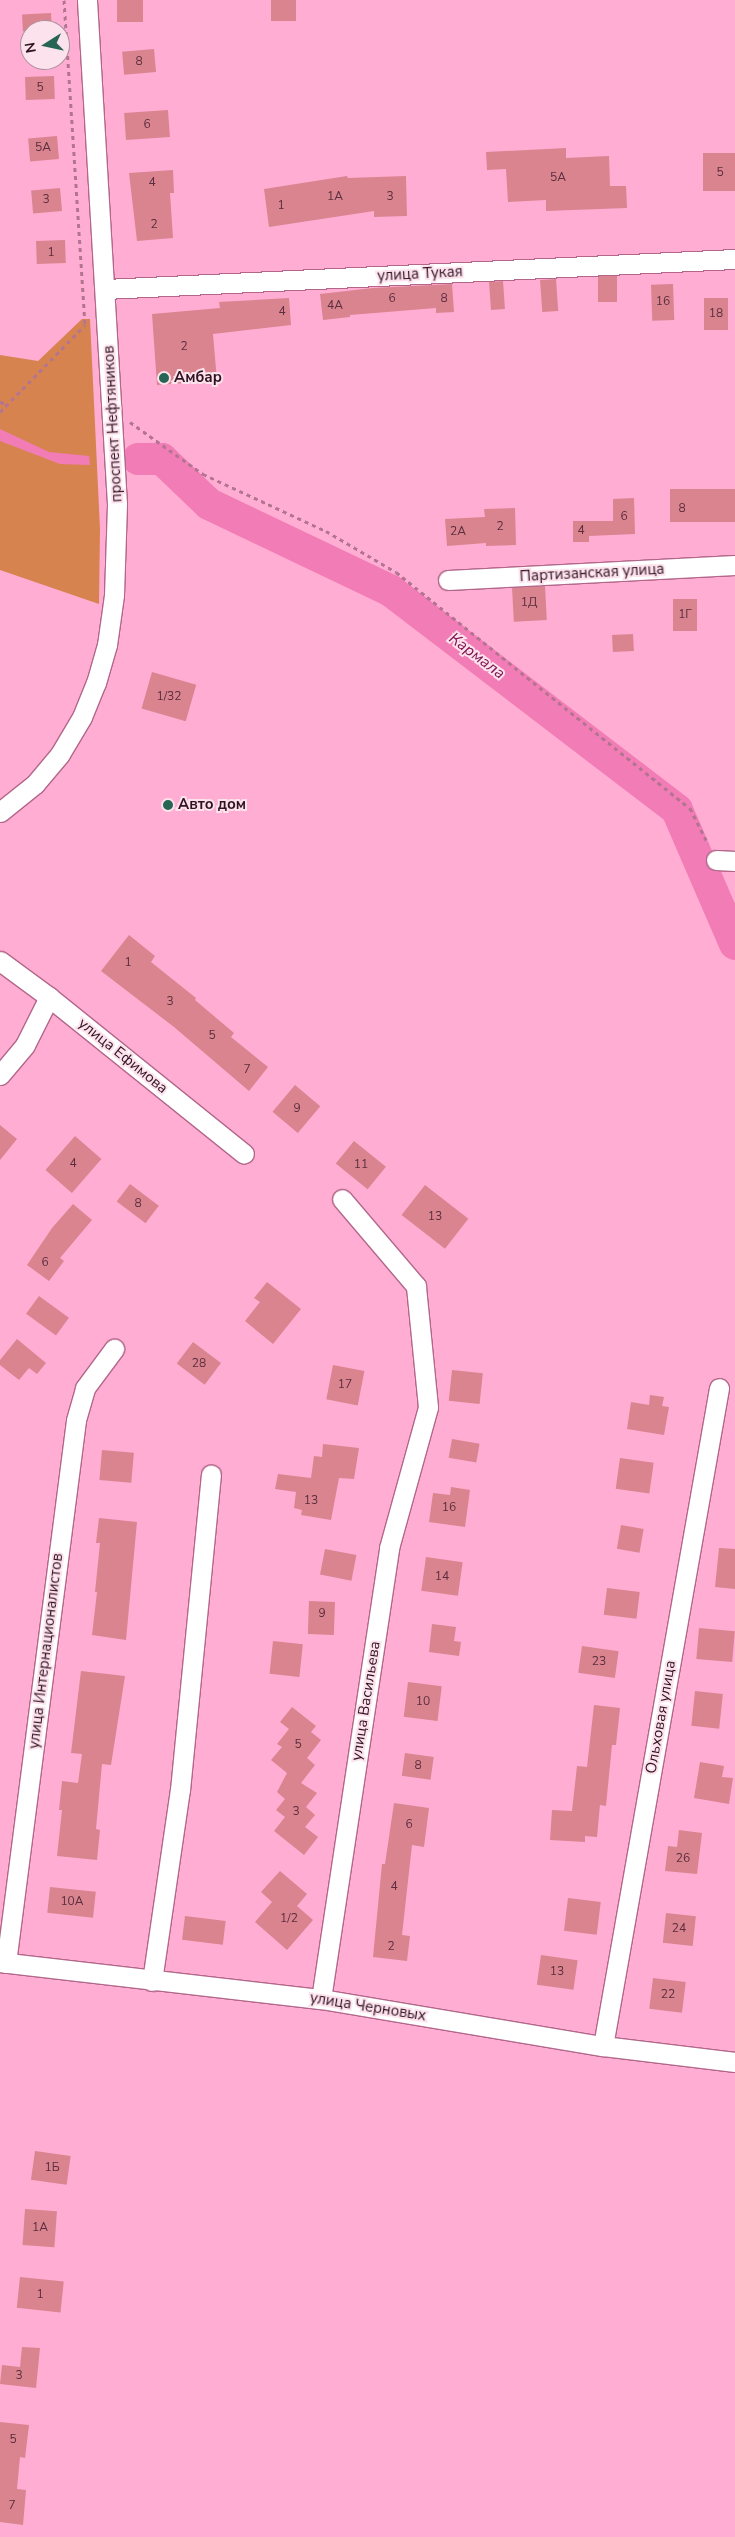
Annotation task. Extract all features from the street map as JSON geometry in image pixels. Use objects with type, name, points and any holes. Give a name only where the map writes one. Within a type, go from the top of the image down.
[{"type":"street","name":"проспект Нефтяников","points":[[0,812],[35,784],[60,754],[82,717],[96,683],[107,644],[114,595],[121,421],[105,289],[87,0]]},
{"type":"street","name":"улица Тукая","points":[[105,289],[735,259]]},
{"type":"street","name":"Партизанская улица","points":[[448,580],[735,565]]},
{"type":"street","name":"улица Ефимова","points":[[3,969],[49,997],[244,1154]]},
{"type":"street","points":[[0,1075],[25,1045],[49,997]]},
{"type":"street","name":"улица Васильева","points":[[320,1999],[389,1548],[428,1407],[416,1286],[342,1199]]},
{"type":"street","name":"улица Интернационалистов","points":[[3,1963],[76,1420],[85,1388],[114,1349]]},
{"type":"street","name":"Ольховая улица","points":[[603,2046],[719,1388]]},
{"type":"street","points":[[152,1981],[180,1790],[211,1475]]},
{"type":"street","name":"улица Черновых","points":[[3,1963],[320,1999],[603,2046],[735,2062]]},
{"type":"path","points":[[0,412],[85,325],[64,0]]},
{"type":"path","points":[[0,402],[8,404]]},
{"type":"path","points":[[121,421],[203,474],[326,531],[396,572],[690,808],[726,860]]},
{"type":"shaded area","points":[[82,319],[90,319],[100,529],[99,604],[0,570],[0,355],[38,361]]},
{"type":"shaded area","points":[[0,429],[49,452],[89,456],[90,465],[60,464],[0,441]]},
{"type":"building","points":[[117,0],[143,0],[143,22],[117,22]]},
{"type":"building","points":[[271,0],[296,0],[296,21],[271,21]]},
{"type":"building","points":[[51,13],[51,20],[22,20],[22,15]]},
{"type":"building","points":[[154,49],[156,72],[124,75],[122,52]]},
{"type":"building","points":[[54,76],[55,99],[26,100],[25,77]]},
{"type":"building","points":[[168,110],[170,137],[126,140],[124,113]]},
{"type":"building","points":[[57,136],[59,159],[30,161],[28,139]]},
{"type":"building","points":[[566,148],[566,158],[609,156],[610,186],[626,186],[627,208],[546,211],[546,200],[508,202],[506,169],[487,170],[486,152]]},
{"type":"building","points":[[703,153],[735,153],[735,191],[703,191]]},
{"type":"building","points":[[173,170],[174,193],[170,193],[173,238],[137,241],[129,173]]},
{"type":"building","points":[[347,176],[348,178],[406,176],[407,216],[374,217],[374,211],[269,227],[264,189]]},
{"type":"building","points":[[60,188],[62,211],[33,213],[31,191]]},
{"type":"building","points":[[65,240],[66,263],[37,264],[36,241]]},
{"type":"building","points":[[598,276],[617,276],[617,302],[598,302]]},
{"type":"building","points":[[556,279],[558,311],[542,312],[540,280]]},
{"type":"building","points":[[503,281],[505,309],[491,310],[489,282]]},
{"type":"building","points":[[452,284],[454,312],[436,313],[436,308],[350,315],[350,317],[323,320],[320,294],[373,288]]},
{"type":"building","points":[[673,284],[674,320],[652,321],[651,285]]},
{"type":"building","points":[[289,298],[291,325],[213,334],[217,381],[157,385],[152,314],[220,308],[219,302]]},
{"type":"building","points":[[704,298],[728,298],[728,330],[704,330]]},
{"type":"building","points":[[670,489],[735,489],[735,522],[670,522]]},
{"type":"building","points":[[634,498],[635,534],[589,536],[589,542],[573,542],[573,521],[613,521],[613,499]]},
{"type":"building","points":[[515,508],[516,545],[486,546],[486,543],[447,546],[445,519],[485,517],[484,509]]},
{"type":"building","points":[[545,586],[547,620],[514,622],[512,588]]},
{"type":"building","points":[[673,599],[697,599],[697,631],[673,631]]},
{"type":"building","points":[[633,634],[634,651],[613,652],[612,635]]},
{"type":"building","points":[[152,672],[196,685],[186,721],[142,709]]},
{"type":"building","points":[[129,935],[155,956],[151,962],[196,998],[195,1000],[234,1033],[231,1037],[268,1067],[249,1091],[174,1027],[101,971]]},
{"type":"building","points":[[295,1085],[320,1106],[298,1133],[273,1112]]},
{"type":"building","points":[[0,1125],[17,1139],[0,1160]]},
{"type":"building","points":[[75,1136],[101,1159],[72,1193],[45,1170]]},
{"type":"building","points":[[354,1141],[386,1167],[368,1189],[336,1164]]},
{"type":"building","points":[[130,1184],[159,1206],[146,1223],[117,1202]]},
{"type":"building","points":[[425,1185],[468,1219],[445,1249],[402,1215]]},
{"type":"building","points":[[73,1204],[92,1220],[60,1258],[64,1261],[49,1281],[27,1265],[52,1228]]},
{"type":"building","points":[[267,1282],[301,1309],[273,1344],[245,1321],[260,1302],[254,1298]]},
{"type":"building","points":[[39,1296],[69,1318],[56,1336],[26,1314]]},
{"type":"building","points":[[17,1339],[46,1363],[37,1374],[29,1368],[19,1380],[0,1365],[0,1360]]},
{"type":"building","points":[[193,1342],[221,1363],[205,1385],[177,1364]]},
{"type":"building","points":[[333,1365],[364,1371],[358,1405],[326,1399]]},
{"type":"building","points":[[452,1370],[483,1373],[480,1404],[449,1401]]},
{"type":"building","points":[[650,1395],[664,1397],[662,1406],[669,1407],[664,1435],[627,1429],[631,1402],[649,1405]]},
{"type":"building","points":[[452,1439],[480,1444],[476,1463],[449,1458]]},
{"type":"building","points":[[323,1444],[359,1448],[354,1479],[339,1478],[331,1520],[301,1515],[302,1510],[294,1508],[296,1492],[275,1489],[278,1474],[311,1478],[314,1456],[322,1457]]},
{"type":"building","points":[[102,1450],[134,1453],[131,1483],[99,1480]]},
{"type":"building","points":[[620,1458],[654,1463],[649,1493],[616,1489]]},
{"type":"building","points":[[451,1487],[470,1490],[465,1527],[429,1522],[433,1493],[450,1495]]},
{"type":"building","points":[[99,1518],[137,1522],[126,1640],[92,1635],[100,1543],[96,1543]]},
{"type":"building","points":[[621,1525],[644,1529],[639,1553],[617,1549]]},
{"type":"building","points":[[719,1548],[735,1549],[735,1589],[715,1587]]},
{"type":"building","points":[[325,1549],[356,1555],[351,1581],[320,1575]]},
{"type":"building","points":[[426,1557],[463,1562],[458,1596],[421,1591]]},
{"type":"building","points":[[607,1588],[640,1592],[636,1619],[604,1615]]},
{"type":"building","points":[[309,1601],[335,1602],[334,1635],[308,1634]]},
{"type":"building","points":[[432,1624],[456,1627],[454,1641],[461,1642],[459,1656],[429,1652]]},
{"type":"building","points":[[699,1628],[735,1631],[732,1662],[696,1659]]},
{"type":"building","points":[[273,1641],[303,1644],[299,1677],[270,1674]]},
{"type":"building","points":[[582,1646],[619,1651],[615,1678],[578,1673]]},
{"type":"building","points":[[81,1671],[125,1676],[111,1765],[102,1764],[96,1829],[100,1830],[97,1860],[57,1856],[62,1810],[59,1810],[62,1781],[78,1783],[82,1754],[71,1753]]},
{"type":"building","points":[[408,1682],[442,1686],[437,1721],[404,1717]]},
{"type":"building","points":[[695,1691],[723,1694],[719,1729],[691,1726]]},
{"type":"building","points":[[594,1705],[620,1708],[616,1745],[612,1745],[606,1806],[600,1805],[597,1837],[585,1836],[585,1842],[550,1840],[552,1810],[572,1811],[577,1766],[587,1767]]},
{"type":"building","points":[[292,1707],[316,1726],[311,1732],[321,1740],[307,1758],[315,1765],[301,1783],[317,1793],[306,1807],[315,1815],[305,1827],[318,1837],[304,1855],[274,1831],[285,1817],[276,1810],[285,1799],[277,1792],[287,1773],[271,1760],[282,1747],[277,1744],[289,1729],[280,1722]]},
{"type":"building","points":[[405,1753],[434,1757],[431,1780],[402,1776]]},
{"type":"building","points":[[700,1762],[724,1766],[722,1777],[733,1778],[729,1804],[694,1798]]},
{"type":"building","points":[[394,1803],[429,1808],[424,1847],[412,1845],[402,1935],[410,1936],[407,1961],[373,1957],[382,1864],[385,1864]]},
{"type":"building","points":[[679,1830],[702,1833],[697,1874],[665,1871],[668,1846],[677,1847]]},
{"type":"building","points":[[280,1871],[307,1894],[297,1906],[313,1920],[287,1950],[255,1922],[272,1902],[261,1892]]},
{"type":"building","points":[[50,1887],[96,1892],[93,1918],[47,1913]]},
{"type":"building","points":[[568,1898],[601,1902],[597,1935],[564,1931]]},
{"type":"building","points":[[666,1913],[696,1916],[693,1946],[663,1943]]},
{"type":"building","points":[[185,1916],[226,1921],[223,1945],[182,1940]]},
{"type":"building","points":[[541,1955],[578,1960],[573,1990],[537,1985]]},
{"type":"building","points":[[653,1978],[686,1982],[682,2013],[649,2009]]},
{"type":"building","points":[[35,2151],[71,2156],[67,2185],[31,2180]]},
{"type":"building","points":[[25,2209],[57,2211],[54,2247],[22,2245]]},
{"type":"building","points":[[20,2277],[64,2282],[61,2312],[17,2308]]},
{"type":"building","points":[[22,2347],[40,2348],[36,2388],[0,2384],[2,2365],[20,2367]]},
{"type":"building","points":[[0,2422],[29,2425],[25,2458],[20,2457],[17,2489],[26,2490],[23,2525],[0,2522]]},
{"type":"waterway","name":"Кармала","points":[[138,459],[162,459],[209,504],[391,591],[677,810],[735,944]]},
{"type":"place","name":"Амбар","points":[[164,378]]},
{"type":"place","name":"Авто дом","points":[[168,805]]}]
